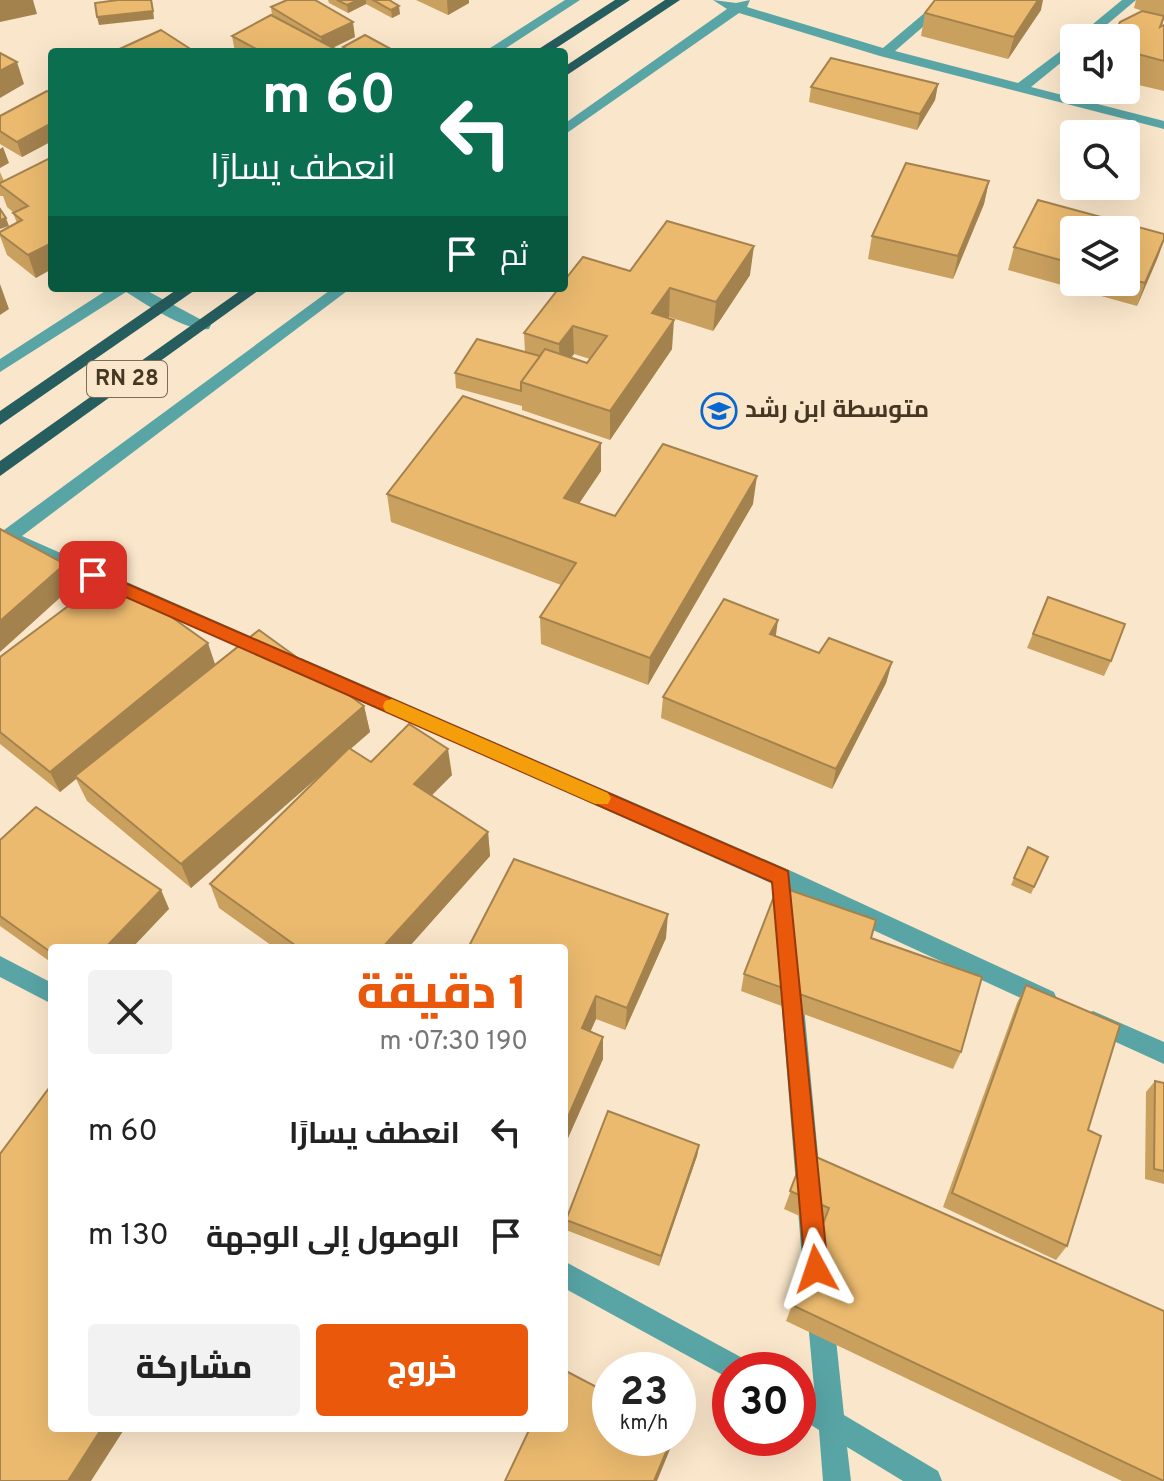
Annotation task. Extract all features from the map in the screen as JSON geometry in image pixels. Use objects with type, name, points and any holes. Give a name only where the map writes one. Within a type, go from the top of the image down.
[{"type":"main road","points":[[547,48],[624,0]]},
{"type":"main road","points":[[568,70],[674,0]]},
{"type":"main road","name":"RN 28","points":[[0,419],[184,292]]},
{"type":"main road","name":"RN 28","points":[[0,470],[248,292]]},
{"type":"street","points":[[497,48],[574,0]]},
{"type":"street","points":[[719,0],[742,4],[885,53],[1164,125]]},
{"type":"street","points":[[885,53],[948,0]]},
{"type":"street","points":[[1100,24],[1130,0]]},
{"type":"street","points":[[568,128],[742,4]]},
{"type":"street","points":[[1021,88],[1060,56]]},
{"type":"street","points":[[0,367],[115,292]]},
{"type":"street","points":[[138,292],[203,325]]},
{"type":"street","points":[[2,539],[338,292]]},
{"type":"street","points":[[2,539],[781,877],[1164,1053]]},
{"type":"street","points":[[781,877],[784,908]]},
{"type":"street","points":[[788,955],[837,1481]]},
{"type":"street","points":[[0,966],[48,992]]},
{"type":"street","points":[[568,1276],[712,1355]]},
{"type":"street","points":[[816,1412],[928,1481]]},
{"type":"building","points":[[151,0],[153,11],[97,17],[95,3]]},
{"type":"building","points":[[287,0],[315,0],[353,22],[321,37],[271,7]]},
{"type":"building","points":[[337,0],[358,0],[347,5]]},
{"type":"building","points":[[373,0],[389,0],[399,6],[391,10]]},
{"type":"building","points":[[935,0],[1038,0],[1014,37],[925,13]]},
{"type":"building","points":[[1142,11],[1164,16],[1160,27],[1164,25],[1164,61],[1140,55],[1140,24],[1120,22]]},
{"type":"building","points":[[271,15],[333,48],[254,48],[232,36]]},
{"type":"building","points":[[161,30],[189,48],[122,48]]},
{"type":"building","points":[[365,35],[389,48],[345,48]]},
{"type":"building","points":[[0,53],[17,62],[0,71]]},
{"type":"building","points":[[831,58],[938,84],[920,114],[811,87]]},
{"type":"building","points":[[48,92],[48,125],[17,142],[0,131],[0,116]]},
{"type":"building","points":[[48,159],[48,245],[28,255],[0,234],[22,220],[13,213],[28,206],[0,183]]},
{"type":"building","points":[[906,163],[989,181],[958,256],[872,236]]},
{"type":"building","points":[[1038,200],[1097,216],[1060,216],[1060,260],[1014,247]]},
{"type":"building","points":[[667,221],[754,246],[716,302],[670,288],[652,313],[674,320],[610,411],[521,382],[545,349],[587,363],[607,336],[573,326],[559,344],[524,333],[556,292],[568,292],[568,276],[583,257],[630,271]]},
{"type":"building","points":[[1140,228],[1164,234],[1145,283],[1140,282]]},
{"type":"building","points":[[477,339],[540,356],[521,382],[521,391],[455,373]]},
{"type":"building","points":[[463,396],[601,443],[564,498],[615,516],[663,444],[757,476],[650,658],[540,617],[576,563],[387,494]]},
{"type":"building","points":[[0,529],[65,564],[0,621]]},
{"type":"building","points":[[111,574],[208,643],[50,772],[0,732],[0,657]]},
{"type":"building","points":[[1048,597],[1125,624],[1111,661],[1033,634]]},
{"type":"building","points":[[724,599],[778,620],[770,634],[819,653],[829,638],[892,662],[836,769],[663,697]]},
{"type":"building","points":[[259,630],[364,706],[181,864],[75,776]]},
{"type":"building","points":[[409,724],[448,749],[414,784],[488,832],[386,944],[293,944],[210,884],[349,748],[371,762]]},
{"type":"building","points":[[36,807],[161,890],[109,944],[48,944],[48,950],[0,916],[0,840]]},
{"type":"building","points":[[1028,847],[1048,857],[1034,887],[1014,878]]},
{"type":"building","points":[[514,859],[668,914],[627,1008],[596,996],[582,1028],[603,1037],[568,1117],[568,944],[470,944]]},
{"type":"building","points":[[778,886],[876,920],[871,938],[982,977],[961,1052],[744,974]]},
{"type":"building","points":[[1026,985],[1120,1025],[1088,1130],[1101,1136],[1067,1246],[952,1193]]},
{"type":"building","points":[[1155,1081],[1164,1083],[1164,1171],[1154,1169]]},
{"type":"building","points":[[48,1089],[48,1432],[99,1432],[68,1481],[0,1481],[0,1154]]},
{"type":"building","points":[[608,1111],[699,1145],[661,1256],[568,1221]]},
{"type":"building","points":[[805,1152],[1164,1311],[1164,1481],[792,1305],[829,1208],[790,1191]]},
{"type":"building","points":[[568,1372],[592,1385],[592,1456],[664,1456],[654,1481],[505,1481],[528,1432],[568,1432]]},
{"type":"slow traffic","points":[[392,706],[601,798]]},
{"type":"place","name":"متوسطة ابن رشد","points":[[719,411]]},
{"type":"route","points":[[93,575],[781,877],[816,1269]]}]
